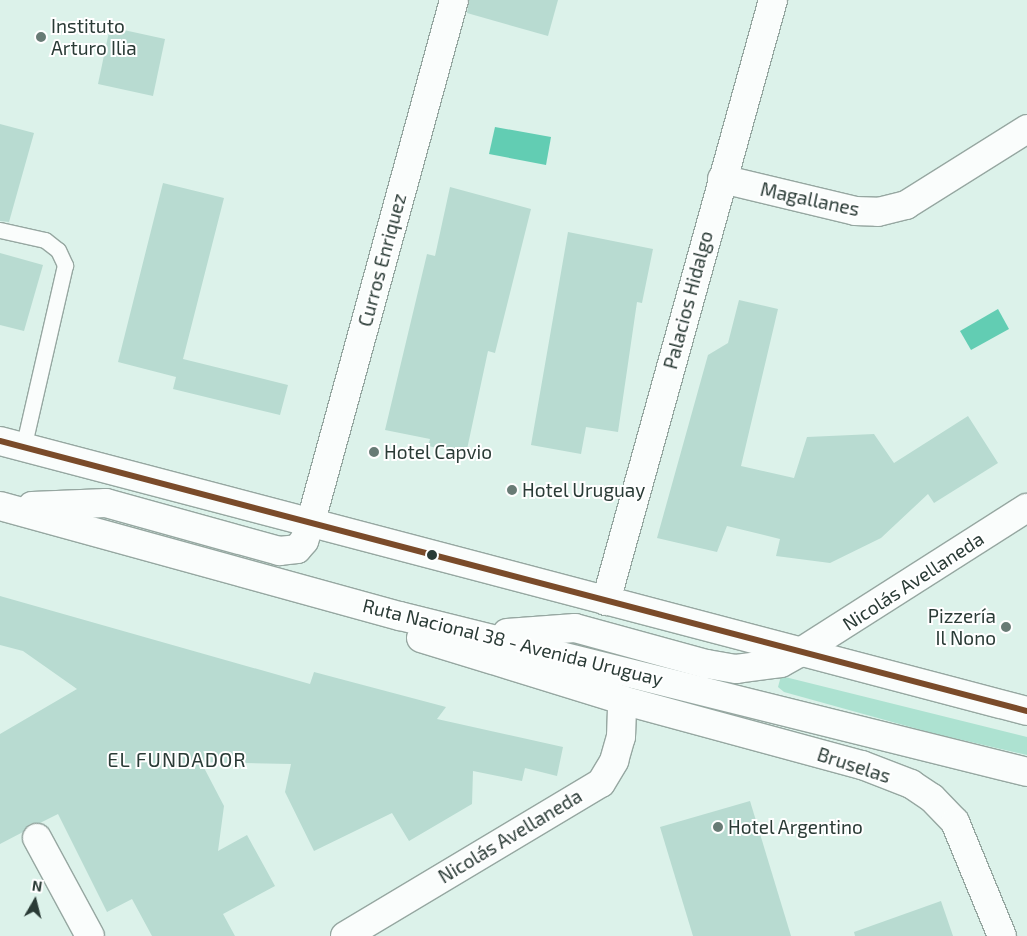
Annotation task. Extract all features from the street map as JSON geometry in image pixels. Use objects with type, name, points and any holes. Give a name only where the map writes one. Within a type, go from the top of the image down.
[{"type":"main road","name":"Curros Enriquez","points":[[4,507],[106,503],[279,551],[297,549],[304,540],[311,521],[454,0]]},
{"type":"main road","name":"Palacios Hidalgo","points":[[606,601],[773,0]]},
{"type":"main road","name":"Magallanes","points":[[722,179],[855,211],[878,212],[906,205],[1027,129]]},
{"type":"main road","points":[[12,445],[311,521],[799,654],[1027,711]]},
{"type":"main road","name":"Ruta Nacional 38 - Avenida Uruguay","points":[[4,507],[400,616],[483,634],[1027,772]]},
{"type":"main road","name":"Nicolás Avellaneda","points":[[483,634],[575,628],[707,664],[736,669],[781,663],[799,654],[1027,508]]},
{"type":"main road","name":"Bruselas","points":[[400,616],[417,636],[622,700],[862,765],[911,784],[932,798],[955,822],[1002,936]]},
{"type":"main road","name":"Nicolás Avellaneda","points":[[346,936],[600,782],[614,761],[620,737],[622,700]]},
{"type":"main road","points":[[37,838],[90,936]]},
{"type":"lane","points":[[0,230],[45,240],[58,250],[65,265],[12,445]]},
{"type":"shaded area","points":[[495,127],[551,137],[546,165],[489,154]]},
{"type":"shaded area","points":[[998,309],[1009,329],[971,350],[960,331]]},
{"type":"shaded area","points":[[781,676],[1027,737],[1027,755],[932,733],[784,692],[778,687]]},
{"type":"building","points":[[469,0],[558,0],[548,36],[467,13]]},
{"type":"building","points":[[110,27],[165,39],[153,96],[98,84]]},
{"type":"building","points":[[0,124],[34,133],[9,222],[0,221]]},
{"type":"building","points":[[163,183],[224,198],[183,359],[288,385],[280,415],[173,389],[176,377],[118,362]]},
{"type":"building","points":[[450,187],[531,209],[495,353],[488,351],[466,454],[428,446],[430,439],[385,430],[427,254],[435,256]]},
{"type":"building","points":[[568,232],[653,249],[642,303],[637,302],[618,432],[586,427],[581,454],[531,445]]},
{"type":"building","points":[[0,253],[43,265],[24,331],[0,325]]},
{"type":"building","points":[[739,300],[778,309],[741,466],[794,478],[807,437],[874,434],[894,463],[968,416],[998,463],[934,503],[928,494],[881,538],[830,563],[776,556],[780,539],[727,526],[717,552],[657,538],[708,355],[728,343]]},
{"type":"building","points":[[0,596],[310,684],[314,672],[446,707],[437,719],[563,747],[557,776],[525,768],[522,781],[473,771],[472,804],[409,841],[392,813],[314,851],[285,792],[291,764],[201,762],[224,806],[218,851],[247,835],[275,886],[223,914],[235,936],[152,936],[132,899],[107,912],[58,814],[40,823],[30,824],[23,832],[0,844],[0,734],[77,689],[23,651],[0,645]]},
{"type":"building","points":[[750,801],[791,936],[693,936],[660,827]]},
{"type":"building","points":[[941,901],[953,936],[855,936],[854,932]]},
{"type":"transit line","points":[[0,441],[1027,711]]},
{"type":"place","name":"Instituto Arturo Ilia","points":[[41,37]]},
{"type":"place","name":"Hotel Capvio","points":[[374,452]]},
{"type":"place","name":"Hotel Uruguay","points":[[512,490]]},
{"type":"place","name":"Pizzería Il Nono","points":[[1006,627]]},
{"type":"place","name":"Hotel Argentino","points":[[718,827]]},
{"type":"district","name":"EL FUNDADOR","points":[[177,759]]}]
